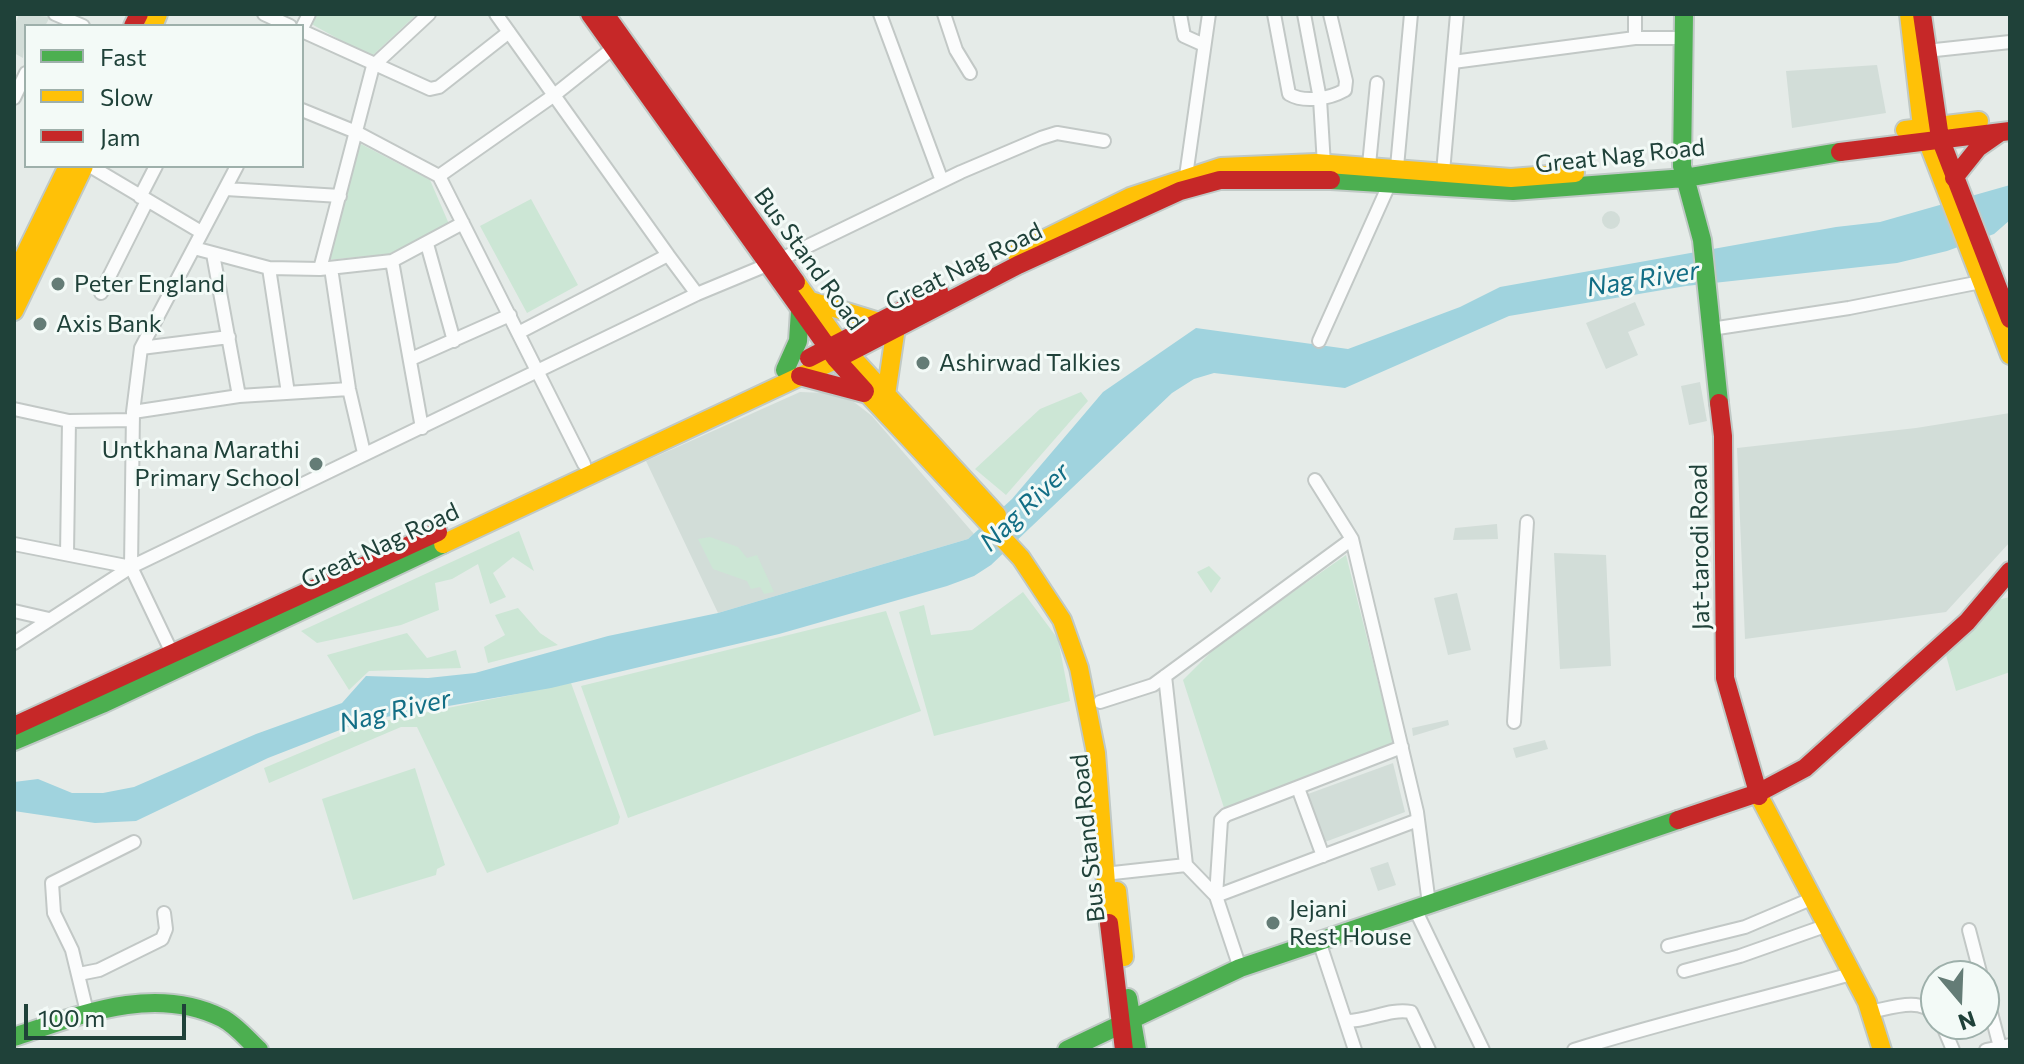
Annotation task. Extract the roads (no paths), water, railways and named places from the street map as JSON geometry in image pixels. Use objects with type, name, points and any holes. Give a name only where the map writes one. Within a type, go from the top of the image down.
[{"type":"main road","points":[[590,14],[618,44]]},
{"type":"main road","name":"Bus Stand Road","points":[[605,14],[618,44],[838,351],[1012,540],[1065,606],[1100,702],[1110,874],[1124,1022],[1137,1050]]},
{"type":"main road","name":"Jat-tarodi Road","points":[[1684,14],[1683,172],[1702,240],[1723,436],[1725,678],[1758,793],[1870,1012],[1879,1049]]},
{"type":"main road","points":[[1909,14],[1931,132],[2010,355]]},
{"type":"main road","points":[[1922,14],[1931,132]]},
{"type":"main road","points":[[1952,185],[1978,148],[2007,127]]},
{"type":"main road","name":"Great Nag Road","points":[[838,351],[876,321],[1141,192],[1186,176],[1252,163],[1369,165],[1394,176],[1513,191],[1683,172],[1931,132],[2007,127]]},
{"type":"main road","points":[[14,277],[67,168]]},
{"type":"main road","points":[[14,311],[86,168]]},
{"type":"main road","name":"Great Nag Road","points":[[14,741],[102,704],[838,351],[896,327],[1018,265],[1180,191],[1220,180],[1317,179],[1443,172],[1502,178],[1683,172]]},
{"type":"main road","points":[[1986,281],[2010,319]]},
{"type":"main road","points":[[876,321],[806,306],[792,373],[876,394],[896,327]]},
{"type":"main road","name":"Great Nag Road","points":[[14,726],[584,464],[792,373]]},
{"type":"main road","points":[[1012,540],[1066,629],[1080,674],[1090,714],[1110,874]]},
{"type":"main road","points":[[1067,1050],[1240,968],[1758,793],[1805,768],[1967,622],[2010,571]]},
{"type":"main road","points":[[14,1037],[87,1012],[122,1004],[159,1002],[192,1007],[224,1019],[259,1050]]},
{"type":"main road","points":[[1124,1022],[1124,1050]]},
{"type":"street","points":[[55,14],[78,24]]},
{"type":"street","points":[[264,14],[286,24]]},
{"type":"street","points":[[364,453],[326,269],[340,196],[373,66],[429,14]]},
{"type":"street","points":[[496,14],[697,294]]},
{"type":"street","points":[[880,14],[942,181]]},
{"type":"street","points":[[944,14],[956,50],[970,73]]},
{"type":"street","points":[[1180,14],[1184,36],[1204,45]]},
{"type":"street","points":[[1186,176],[1209,14]]},
{"type":"street","points":[[1274,14],[1289,94],[1320,99],[1345,90],[1346,81],[1330,14]]},
{"type":"street","points":[[1304,14],[1320,99],[1324,165]]},
{"type":"street","points":[[1319,341],[1394,176],[1411,14]]},
{"type":"street","points":[[1443,172],[1457,14]]},
{"type":"street","points":[[1635,14],[1635,38]]},
{"type":"street","points":[[304,31],[420,87],[439,87],[509,32]]},
{"type":"street","points":[[1453,62],[1635,38],[1683,38]]},
{"type":"street","points":[[1926,51],[2010,42]]},
{"type":"street","points":[[439,176],[553,96],[618,44]]},
{"type":"street","points":[[14,98],[24,77]]},
{"type":"street","points":[[1369,165],[1377,83]]},
{"type":"street","points":[[304,111],[356,132],[439,176],[584,464]]},
{"type":"street","points":[[14,643],[131,567],[697,294],[773,262],[942,181],[1057,133],[1104,141]]},
{"type":"street","points":[[90,168],[201,232]]},
{"type":"street","points":[[101,293],[155,168]]},
{"type":"street","points":[[173,655],[131,567],[133,416],[141,348],[236,168]]},
{"type":"street","points":[[226,189],[340,196]]},
{"type":"street","points":[[194,248],[269,268],[326,269],[392,261],[463,223]]},
{"type":"street","points":[[427,244],[454,341]]},
{"type":"street","points":[[213,254],[239,396]]},
{"type":"street","points":[[518,333],[668,255]]},
{"type":"street","points":[[392,261],[422,428]]},
{"type":"street","points":[[269,268],[288,393]]},
{"type":"street","points":[[1711,329],[1986,281]]},
{"type":"street","points":[[411,359],[510,315]]},
{"type":"street","points":[[141,348],[229,337]]},
{"type":"street","points":[[14,409],[69,421],[133,416],[239,396],[349,389]]},
{"type":"street","points":[[67,554],[69,421]]},
{"type":"street","points":[[1315,480],[1352,539],[1418,820],[1422,906],[1483,1050]]},
{"type":"street","points":[[1514,722],[1527,522]]},
{"type":"street","points":[[1100,702],[1153,685],[1352,539]]},
{"type":"street","points":[[14,544],[131,567]]},
{"type":"street","points":[[14,611],[49,619]]},
{"type":"street","points":[[1165,676],[1186,865],[1216,896]]},
{"type":"street","points":[[1240,968],[1216,896],[1221,820],[1236,810],[1402,747]]},
{"type":"street","points":[[1298,788],[1323,856]]},
{"type":"street","points":[[1216,896],[1418,820]]},
{"type":"street","points":[[87,1012],[79,974],[54,913],[52,883],[134,842]]},
{"type":"street","points":[[1110,874],[1186,865]]},
{"type":"street","points":[[1668,946],[1745,927],[1811,899]]},
{"type":"street","points":[[79,974],[99,970],[162,939],[166,929],[164,913]]},
{"type":"street","points":[[1684,971],[1740,956],[1825,926]]},
{"type":"street","points":[[1969,930],[1977,960]]},
{"type":"street","points":[[1319,941],[1355,1050]]},
{"type":"street","points":[[1574,1050],[1658,1023],[1751,1003],[1851,974]]},
{"type":"street","points":[[1870,1012],[1912,1004],[1920,1006]]},
{"type":"street","points":[[1347,1021],[1372,1019],[1392,1011],[1411,1012],[1429,1050]]},
{"type":"street","points":[[1986,1050],[2005,1046]]},
{"type":"water","name":"Nag River","points":[[2010,185],[2010,220],[1994,234],[1947,251],[1897,263],[1686,286],[1509,316],[1345,388],[1214,373],[1194,379],[1172,393],[991,565],[974,576],[947,586],[779,634],[551,688],[363,721],[268,758],[136,821],[95,823],[14,811],[14,782],[38,779],[72,793],[103,793],[134,787],[256,734],[342,703],[366,676],[428,678],[475,673],[608,636],[718,613],[968,539],[1012,499],[1103,392],[1196,328],[1348,349],[1460,307],[1500,287],[1836,227],[1880,222]]},
{"type":"place","name":"Peter England","points":[[58,284]]},
{"type":"place","name":"Axis Bank","points":[[40,324]]},
{"type":"place","name":"Ashirwad Talkies","points":[[923,363]]},
{"type":"place","name":"Untkhana Marathi Primary School","points":[[316,464]]},
{"type":"place","name":"Jejani Rest House","points":[[1273,923]]}]
